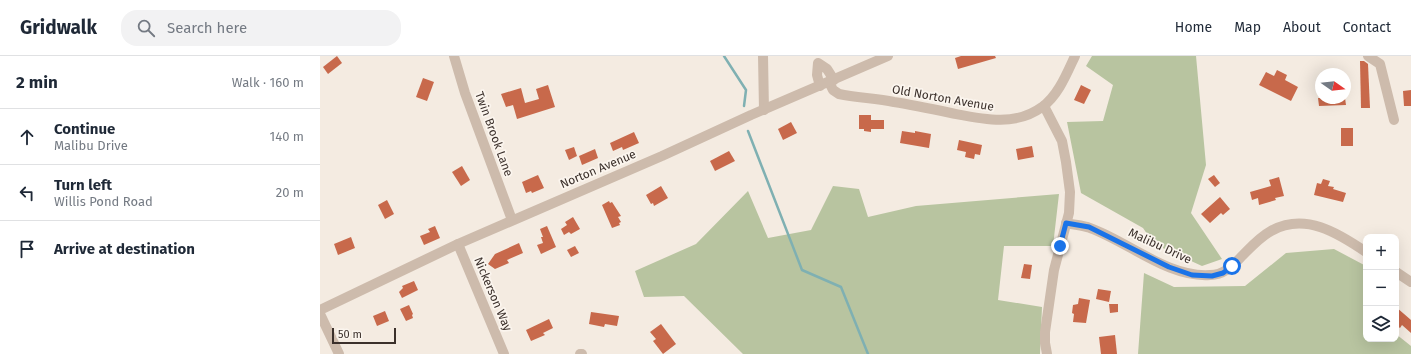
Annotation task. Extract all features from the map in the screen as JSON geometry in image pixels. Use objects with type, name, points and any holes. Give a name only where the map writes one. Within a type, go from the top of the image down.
[{"type":"street","name":"Twin Brook Lane","points":[[454,56],[465,93],[512,220]]},
{"type":"street","points":[[763,56],[764,110]]},
{"type":"street","name":"Norton Avenue","points":[[320,310],[458,244],[888,56]]},
{"type":"street","name":"Old Norton Avenue","points":[[816,59],[827,69],[828,83],[833,90],[839,94],[891,101],[983,120],[1002,121],[1020,118],[1037,111],[1044,106],[1061,82],[1075,56]]},
{"type":"street","points":[[1368,56],[1380,64],[1394,120]]},
{"type":"street","points":[[816,59],[817,75],[828,83]]},
{"type":"street","points":[[1044,106],[1062,141],[1070,192],[1066,223],[1054,270],[1045,332],[1047,354]]},
{"type":"street","name":"Malibu Drive","points":[[1066,223],[1089,227],[1169,267],[1192,275],[1212,276],[1223,273],[1254,244],[1271,231],[1290,225],[1312,224],[1334,232],[1363,250]]},
{"type":"street","name":"Nickerson Way","points":[[458,244],[504,354]]},
{"type":"street","points":[[1399,274],[1411,282]]},
{"type":"street","points":[[320,314],[339,354]]},
{"type":"green space","points":[[1092,56],[1196,56],[1206,165],[1191,213],[1222,259],[1202,266],[1154,244],[1143,228],[1081,193],[1067,122],[1103,121],[1113,85],[1086,66]]},
{"type":"green space","points":[[833,186],[859,189],[868,217],[916,206],[1059,194],[1053,246],[1004,246],[998,300],[1042,307],[1040,354],[743,354],[684,296],[644,297],[635,271],[696,244],[748,191],[768,238],[811,230]]},
{"type":"green space","points":[[1334,249],[1363,264],[1363,342],[1399,342],[1399,336],[1411,346],[1411,354],[1138,354],[1144,273],[1174,287],[1245,286],[1286,253]]},
{"type":"building","points":[[337,56],[342,63],[328,74],[323,67]]},
{"type":"building","points":[[961,56],[995,56],[996,58],[958,69],[955,58]]},
{"type":"building","points":[[1360,61],[1364,61],[1368,64],[1370,108],[1361,108]]},
{"type":"building","points":[[1277,70],[1287,75],[1285,80],[1298,87],[1291,101],[1259,85],[1266,72],[1274,76]]},
{"type":"building","points":[[423,78],[434,82],[427,101],[416,97]]},
{"type":"building","points":[[548,85],[555,107],[517,119],[513,105],[506,107],[501,94],[521,88],[525,103],[539,99],[536,89]]},
{"type":"building","points":[[1081,85],[1091,90],[1084,104],[1074,100]]},
{"type":"building","points":[[1411,90],[1411,106],[1404,106],[1403,91]]},
{"type":"building","points":[[1319,104],[1346,105],[1319,106]]},
{"type":"building","points":[[859,115],[871,115],[871,120],[884,120],[884,129],[871,129],[871,132],[864,131],[864,129],[859,129]]},
{"type":"building","points":[[791,122],[797,133],[783,140],[778,129]]},
{"type":"building","points":[[1341,128],[1353,128],[1353,146],[1341,146]]},
{"type":"building","points":[[902,131],[915,133],[915,131],[931,134],[929,148],[900,143]]},
{"type":"building","points":[[634,132],[639,143],[623,150],[622,147],[613,151],[610,143]]},
{"type":"building","points":[[959,140],[982,145],[980,155],[975,154],[974,159],[965,157],[966,152],[957,150]]},
{"type":"building","points":[[1032,146],[1034,157],[1018,160],[1016,149]]},
{"type":"building","points":[[574,147],[577,156],[569,160],[565,150]]},
{"type":"building","points":[[595,149],[598,158],[582,165],[579,156]]},
{"type":"building","points":[[729,151],[735,161],[715,171],[710,161]]},
{"type":"building","points":[[462,166],[470,180],[461,186],[452,172]]},
{"type":"building","points":[[538,175],[544,188],[532,193],[531,191],[526,193],[522,182]]},
{"type":"building","points":[[1214,175],[1220,183],[1215,187],[1208,179]]},
{"type":"building","points":[[1279,177],[1284,196],[1259,205],[1258,198],[1252,200],[1250,192],[1271,186],[1269,180]]},
{"type":"building","points":[[1323,179],[1330,181],[1328,186],[1334,187],[1333,189],[1346,193],[1343,202],[1314,195],[1317,183],[1321,184]]},
{"type":"building","points":[[661,186],[668,198],[654,206],[653,203],[651,204],[646,195]]},
{"type":"building","points":[[1220,197],[1230,209],[1223,215],[1221,213],[1210,223],[1201,214]]},
{"type":"building","points":[[387,200],[394,214],[385,219],[378,205]]},
{"type":"building","points":[[609,201],[610,203],[612,202],[621,216],[618,217],[621,222],[619,223],[620,225],[612,228],[602,205]]},
{"type":"building","points":[[573,217],[580,229],[571,234],[569,232],[564,235],[561,229],[567,225],[565,222]]},
{"type":"building","points":[[435,226],[440,238],[424,245],[420,236],[430,232],[428,229]]},
{"type":"building","points":[[547,226],[556,247],[541,254],[537,245],[543,243],[541,237],[543,237],[540,229]]},
{"type":"building","points":[[351,237],[355,248],[338,255],[334,244]]},
{"type":"building","points":[[519,243],[523,253],[507,260],[509,263],[495,269],[488,264],[495,254]]},
{"type":"building","points":[[575,246],[579,253],[571,257],[567,250]]},
{"type":"building","points":[[1024,264],[1032,265],[1030,279],[1021,278]]},
{"type":"building","points":[[414,281],[418,290],[402,298],[399,292],[403,288],[402,286]]},
{"type":"building","points":[[1098,289],[1111,291],[1109,302],[1096,299]]},
{"type":"building","points":[[1079,298],[1090,300],[1086,323],[1073,322],[1073,305],[1078,304]]},
{"type":"building","points":[[1109,304],[1118,304],[1118,312],[1110,313]]},
{"type":"building","points":[[409,305],[413,318],[406,321],[400,309]]},
{"type":"building","points":[[1399,310],[1411,320],[1411,333],[1402,325],[1400,328]]},
{"type":"building","points":[[385,311],[389,321],[377,326],[373,316]]},
{"type":"building","points":[[591,312],[619,316],[617,326],[605,324],[604,327],[589,324]]},
{"type":"building","points":[[549,319],[553,328],[543,333],[545,335],[531,341],[526,330]]},
{"type":"building","points":[[661,324],[676,344],[663,354],[653,341],[656,339],[650,332]]},
{"type":"building","points":[[1115,335],[1117,354],[1101,354],[1099,337]]},
{"type":"waterway","points":[[724,56],[746,90],[744,106]]},
{"type":"waterway","points":[[748,131],[802,270],[841,287],[868,354]]},
{"type":"route","points":[[1060,246],[1066,223],[1089,227],[1169,267],[1192,275],[1212,276],[1223,273],[1232,266]]}]
